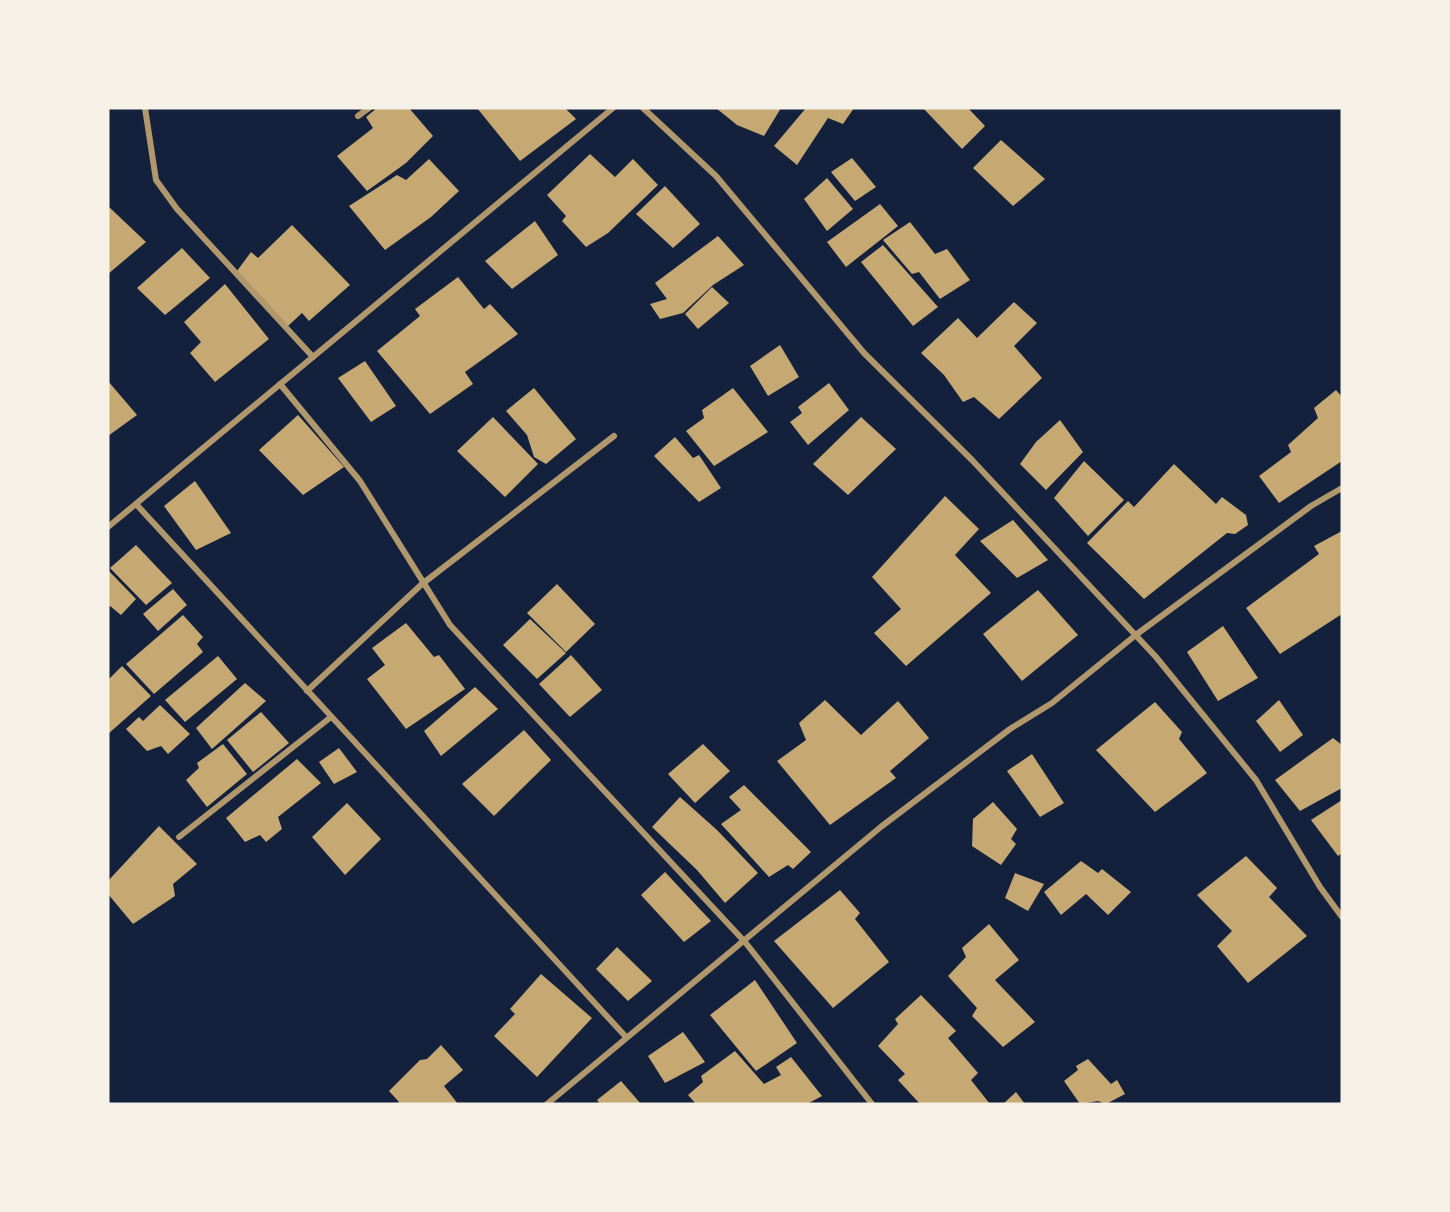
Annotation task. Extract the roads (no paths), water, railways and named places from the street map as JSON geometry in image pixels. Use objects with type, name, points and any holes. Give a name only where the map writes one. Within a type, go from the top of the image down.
[{"type":"street","points":[[145,108],[156,180],[177,209],[313,357]]},
{"type":"street","points":[[358,116],[369,108]]},
{"type":"street","points":[[108,527],[613,108]]},
{"type":"street","points":[[643,108],[716,176],[864,353],[972,460],[1137,634],[1256,780],[1320,887],[1342,917]]},
{"type":"street","points":[[280,384],[360,482],[422,584],[450,625],[745,942],[872,1104]]},
{"type":"street","points":[[307,691],[422,584],[614,436]]},
{"type":"street","points":[[547,1104],[882,826],[1010,729],[1052,703],[1137,634],[1311,506],[1342,488]]},
{"type":"street","points":[[136,504],[626,1037]]},
{"type":"street","points":[[179,837],[331,717]]}]
